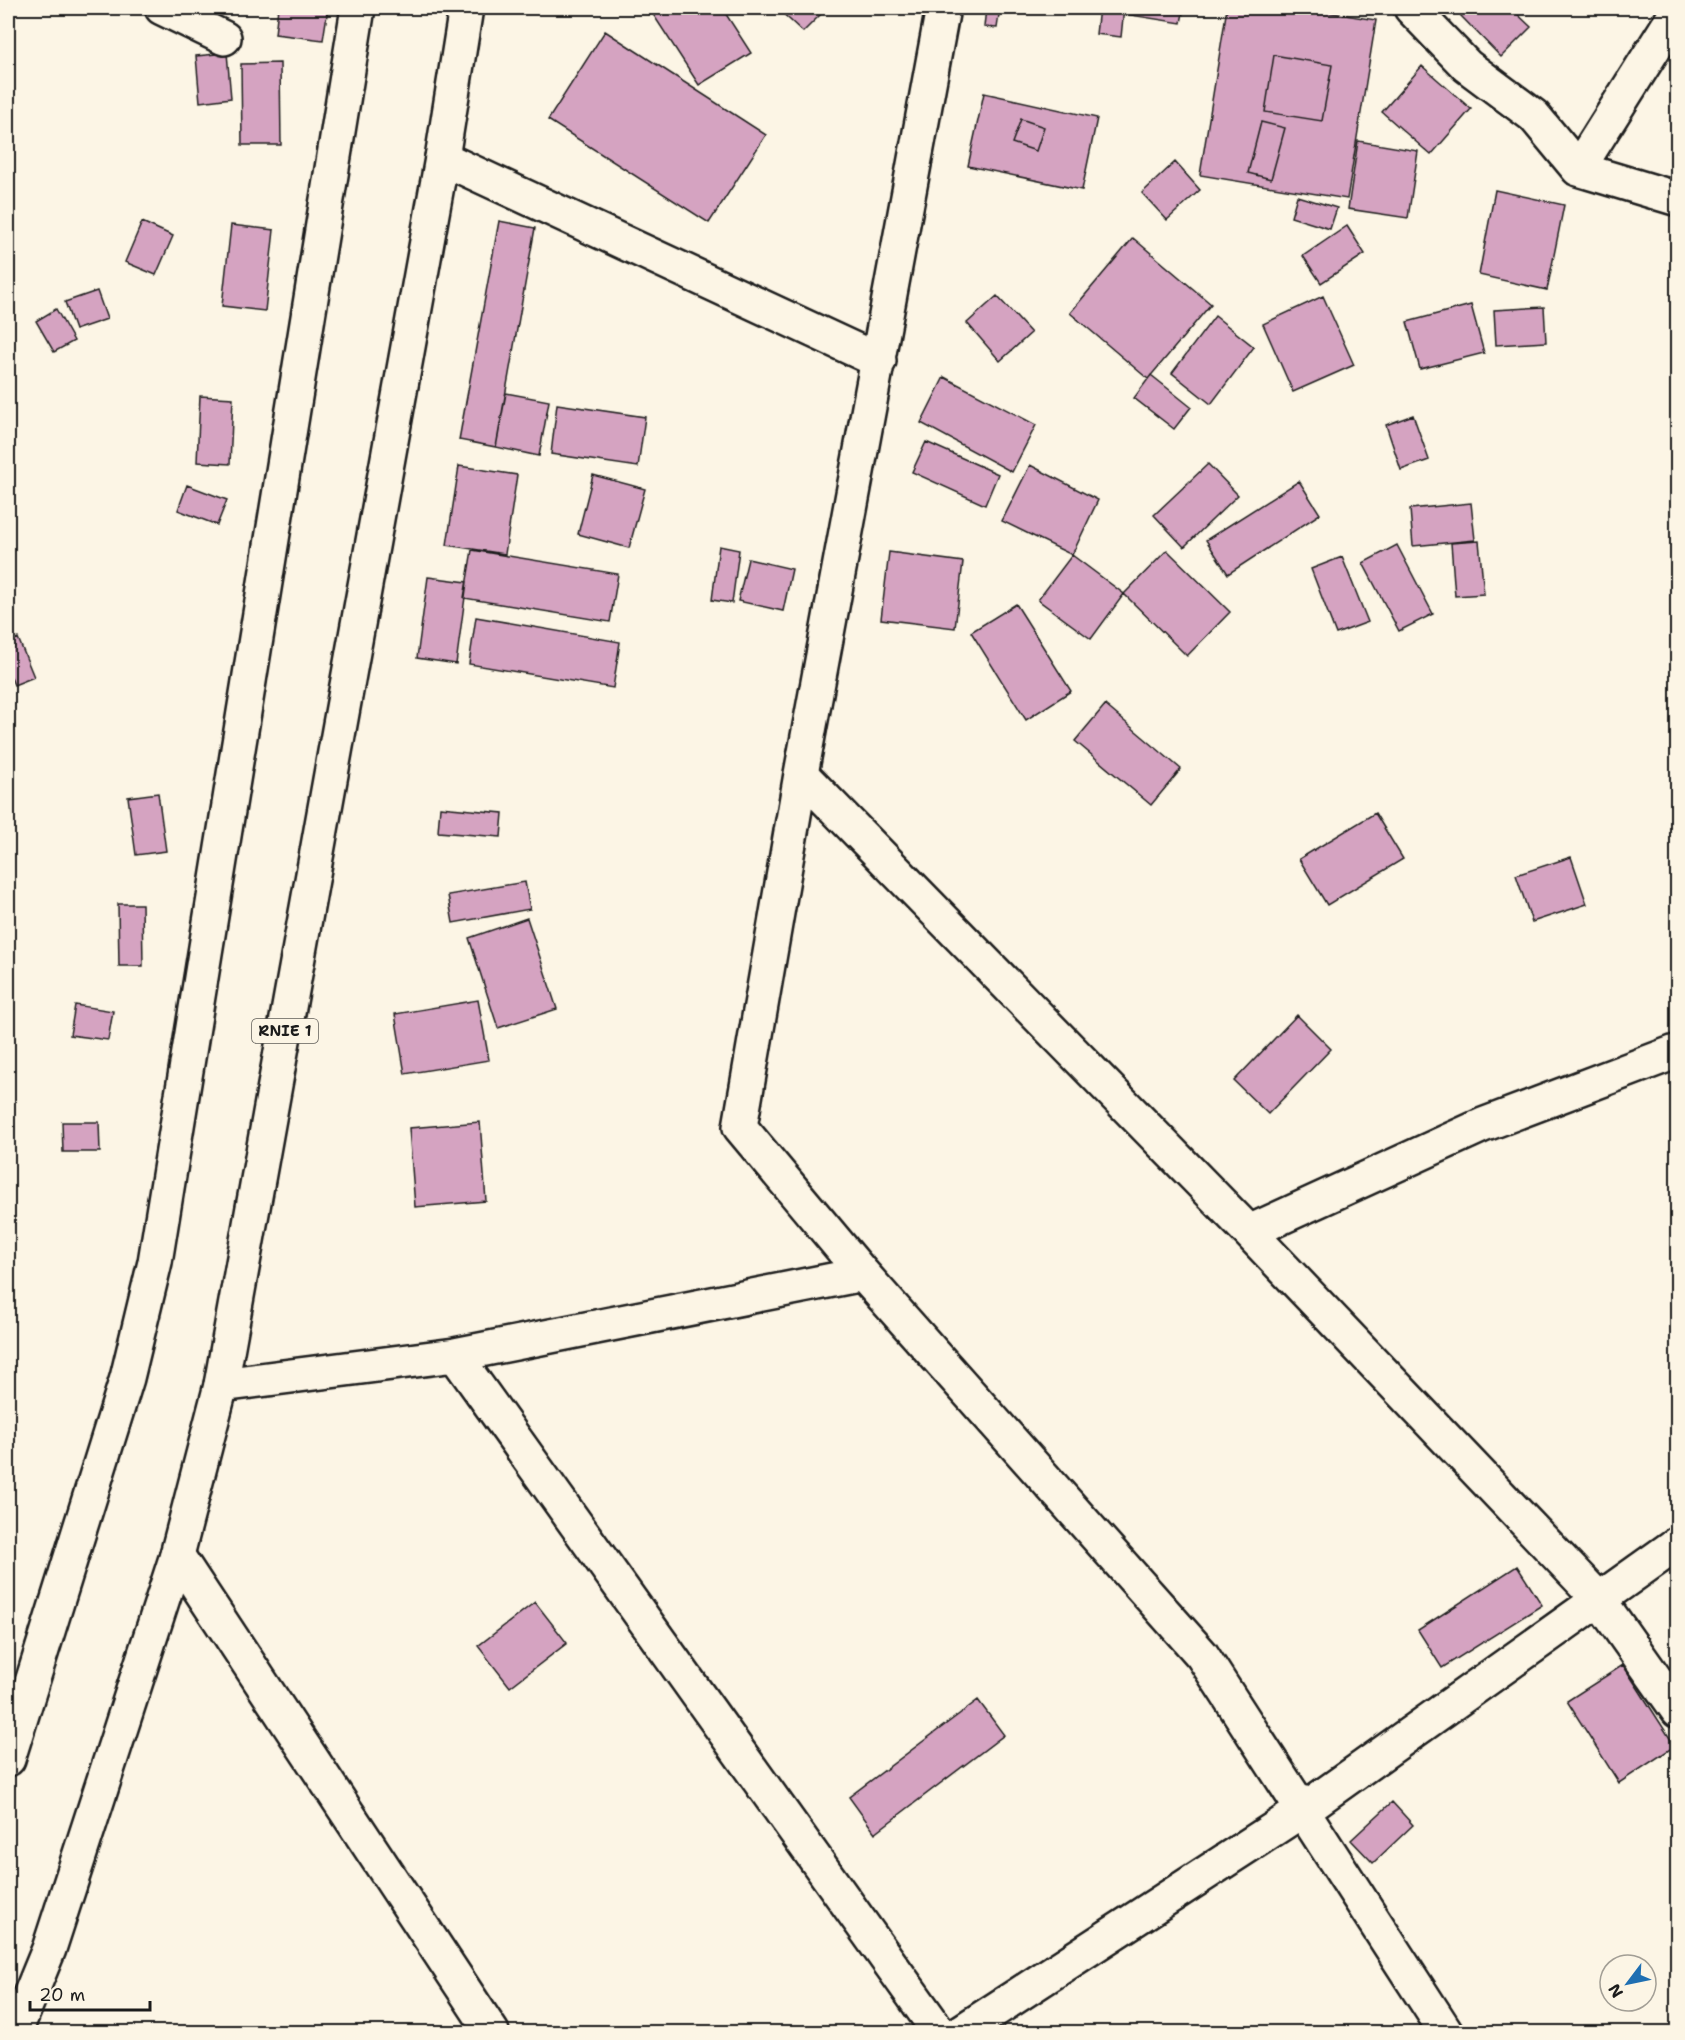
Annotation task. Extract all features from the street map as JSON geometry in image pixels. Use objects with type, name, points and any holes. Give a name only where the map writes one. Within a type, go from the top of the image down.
[{"type":"main road","points":[[162,8],[224,38]]},
{"type":"main road","points":[[8,1759],[127,1378],[155,1262],[358,8]]},
{"type":"main road","name":"RNIE 1","points":[[15,2032],[49,1949],[177,1555],[221,1385],[442,158],[466,8]]},
{"type":"main road","points":[[943,8],[801,774],[740,1127],[863,1274],[1202,1655],[1446,2032]]},
{"type":"main road","points":[[1412,8],[1467,66],[1534,116],[1578,169],[1677,199]]},
{"type":"main road","points":[[1578,169],[1677,10]]},
{"type":"main road","points":[[442,158],[879,361]]},
{"type":"main road","points":[[801,774],[1249,1232],[1598,1598],[1677,1711]]},
{"type":"main road","points":[[1249,1232],[1483,1125],[1677,1051]]},
{"type":"main road","points":[[221,1385],[455,1355],[863,1274]]},
{"type":"main road","points":[[455,1355],[939,2032]]},
{"type":"main road","points":[[961,2032],[1303,1810],[1677,1543]]},
{"type":"main road","points":[[177,1555],[492,2032]]},
{"type":"building","points":[[278,8],[328,8],[323,40],[275,34]]},
{"type":"building","points":[[649,8],[722,8],[751,53],[699,85]]},
{"type":"building","points":[[777,8],[827,8],[803,32]]},
{"type":"building","points":[[986,8],[1000,8],[997,28],[984,27]]},
{"type":"building","points":[[1099,8],[1124,8],[1121,37],[1096,34]]},
{"type":"building","points":[[1125,8],[1184,8],[1181,23],[1124,14]]},
{"type":"building","points":[[1227,8],[1302,8],[1376,20],[1347,199],[1200,175]]},
{"type":"building","points":[[1469,8],[1511,8],[1531,27],[1501,57],[1461,16]]},
{"type":"building","points":[[605,31],[766,135],[709,223],[548,120]]},
{"type":"building","points":[[227,53],[231,98],[200,102],[196,56]]},
{"type":"building","points":[[1274,55],[1332,65],[1322,121],[1265,112]]},
{"type":"building","points":[[280,63],[281,145],[242,145],[241,64]]},
{"type":"building","points":[[1422,66],[1471,109],[1431,155],[1382,112]]},
{"type":"building","points":[[984,93],[1097,118],[1082,190],[968,166]]},
{"type":"building","points":[[1021,119],[1044,127],[1036,151],[1012,143]]},
{"type":"building","points":[[1261,122],[1285,128],[1271,179],[1248,173]]},
{"type":"building","points":[[1358,141],[1418,151],[1408,218],[1348,209]]},
{"type":"building","points":[[1175,162],[1200,190],[1167,220],[1142,193]]},
{"type":"building","points":[[1495,190],[1564,205],[1547,290],[1479,275]]},
{"type":"building","points":[[1297,196],[1337,208],[1330,229],[1291,217]]},
{"type":"building","points":[[499,221],[535,228],[496,447],[459,440]]},
{"type":"building","points":[[142,222],[173,236],[156,275],[125,262]]},
{"type":"building","points":[[231,225],[274,230],[265,311],[222,306]]},
{"type":"building","points":[[1347,226],[1365,254],[1321,283],[1303,256]]},
{"type":"building","points":[[1133,238],[1211,304],[1148,379],[1070,313]]},
{"type":"building","points":[[97,291],[107,319],[75,330],[65,302]]},
{"type":"building","points":[[997,296],[1031,333],[1000,361],[967,323]]},
{"type":"building","points":[[1323,296],[1354,365],[1293,392],[1263,324]]},
{"type":"building","points":[[1471,305],[1484,353],[1420,369],[1407,322]]},
{"type":"building","points":[[1544,307],[1546,342],[1496,345],[1494,310]]},
{"type":"building","points":[[56,309],[74,341],[54,352],[36,321]]},
{"type":"building","points":[[1215,316],[1254,347],[1211,404],[1172,373]]},
{"type":"building","points":[[1151,375],[1191,407],[1174,429],[1134,398]]},
{"type":"building","points":[[944,377],[1036,425],[1012,472],[921,423]]},
{"type":"building","points":[[506,393],[549,401],[539,456],[496,447]]},
{"type":"building","points":[[200,396],[233,398],[230,464],[197,462]]},
{"type":"building","points":[[557,404],[645,417],[638,467],[551,454]]},
{"type":"building","points":[[1413,415],[1429,460],[1401,470],[1386,425]]},
{"type":"building","points":[[926,442],[998,474],[985,505],[912,472]]},
{"type":"building","points":[[1208,464],[1238,495],[1184,547],[1154,515]]},
{"type":"building","points":[[1030,465],[1098,500],[1072,555],[1002,521]]},
{"type":"building","points":[[459,466],[517,475],[505,554],[447,545]]},
{"type":"building","points":[[593,475],[645,489],[629,548],[578,534]]},
{"type":"building","points":[[1299,481],[1320,514],[1228,574],[1206,540]]},
{"type":"building","points":[[187,485],[227,500],[217,525],[178,510]]},
{"type":"building","points":[[1471,503],[1475,540],[1413,546],[1410,509]]},
{"type":"building","points":[[1479,541],[1484,594],[1455,596],[1451,543]]},
{"type":"building","points":[[1397,545],[1433,614],[1399,631],[1363,563]]},
{"type":"building","points":[[719,546],[739,550],[732,603],[712,600]]},
{"type":"building","points":[[472,550],[618,574],[610,622],[464,598]]},
{"type":"building","points":[[1167,550],[1230,612],[1187,656],[1124,594]]},
{"type":"building","points":[[889,552],[963,562],[955,628],[881,619]]},
{"type":"building","points":[[1072,555],[1124,594],[1091,639],[1038,600]]},
{"type":"building","points":[[1342,557],[1368,622],[1336,634],[1311,569]]},
{"type":"building","points":[[748,559],[792,569],[783,611],[738,601]]},
{"type":"building","points":[[428,577],[467,582],[456,664],[417,658]]},
{"type":"building","points":[[1016,604],[1071,691],[1026,720],[971,632]]},
{"type":"building","points":[[476,617],[620,642],[613,688],[469,664]]},
{"type":"building","points":[[18,638],[34,677],[14,685],[8,670],[8,642]]},
{"type":"building","points":[[1105,705],[1181,769],[1151,805],[1075,741]]},
{"type":"building","points":[[158,793],[166,851],[136,855],[128,797]]},
{"type":"building","points":[[440,807],[503,813],[501,837],[438,832]]},
{"type":"building","points":[[1375,813],[1403,859],[1327,905],[1299,859]]},
{"type":"building","points":[[1571,857],[1587,904],[1532,922],[1516,875]]},
{"type":"building","points":[[525,882],[530,909],[453,923],[448,895]]},
{"type":"building","points":[[118,904],[142,904],[143,966],[119,966]]},
{"type":"building","points":[[527,918],[557,1009],[498,1028],[469,938]]},
{"type":"building","points":[[478,1000],[489,1060],[405,1074],[395,1014]]},
{"type":"building","points":[[75,1005],[113,1011],[108,1040],[70,1035]]},
{"type":"building","points":[[1297,1015],[1331,1049],[1268,1114],[1234,1081]]},
{"type":"building","points":[[62,1122],[99,1122],[100,1152],[63,1152]]},
{"type":"building","points":[[480,1122],[486,1201],[415,1207],[409,1128]]},
{"type":"building","points":[[1517,1566],[1542,1605],[1442,1668],[1418,1630]]},
{"type":"building","points":[[535,1602],[567,1643],[510,1687],[478,1646]]},
{"type":"building","points":[[1623,1665],[1675,1746],[1619,1783],[1567,1701]]},
{"type":"building","points":[[978,1700],[1004,1735],[875,1833],[849,1797]]},
{"type":"building","points":[[1392,1802],[1413,1825],[1373,1863],[1351,1840]]}]
